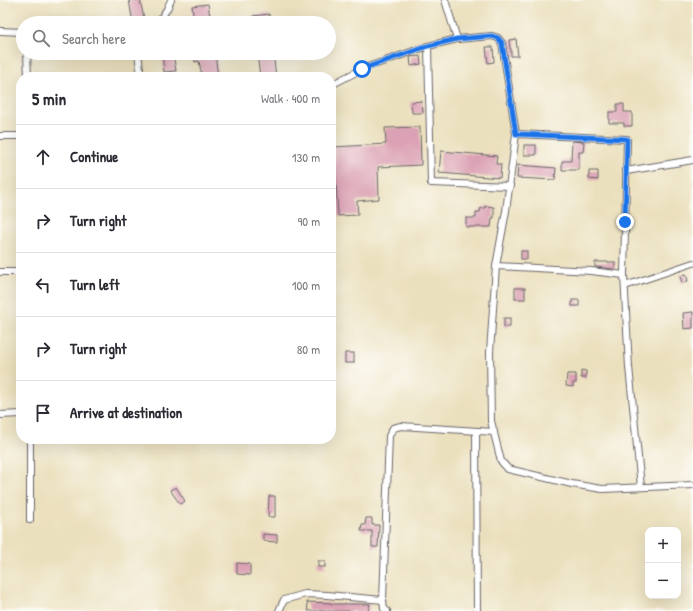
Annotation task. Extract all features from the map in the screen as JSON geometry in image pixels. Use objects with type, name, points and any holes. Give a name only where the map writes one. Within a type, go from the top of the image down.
[{"type":"street","points":[[162,16],[171,0]]},
{"type":"street","points":[[445,0],[457,39]]},
{"type":"street","points":[[0,31],[16,32]]},
{"type":"street","points":[[336,82],[362,69],[428,46],[457,39],[492,36],[498,38],[502,43],[516,134],[510,186],[496,266],[490,352],[491,421],[501,461],[508,469],[572,484],[602,489],[693,485]]},
{"type":"street","points":[[428,46],[431,183],[510,186]]},
{"type":"street","points":[[27,60],[28,72]]},
{"type":"street","points":[[139,60],[140,72]]},
{"type":"street","points":[[516,134],[627,139],[624,275],[629,367],[641,487]]},
{"type":"street","points":[[0,136],[16,136]]},
{"type":"street","points":[[626,171],[693,160]]},
{"type":"street","points":[[625,286],[693,263]]},
{"type":"street","points":[[496,266],[591,271],[624,275]]},
{"type":"street","points":[[0,272],[16,272]]},
{"type":"street","points":[[0,415],[16,414]]},
{"type":"street","points":[[387,611],[384,609],[383,600],[389,436],[393,428],[401,426],[494,432]]},
{"type":"street","points":[[476,430],[477,611]]},
{"type":"street","points":[[30,444],[30,520]]},
{"type":"street","points":[[279,611],[284,600],[305,594],[383,600]]},
{"type":"building","points":[[129,0],[140,0],[143,16],[132,16]]},
{"type":"building","points":[[208,4],[210,16],[193,16],[192,6]]},
{"type":"building","points":[[269,14],[269,16],[253,16]]},
{"type":"building","points":[[516,39],[518,56],[511,56],[509,40]]},
{"type":"building","points":[[486,47],[493,47],[494,62],[488,63]]},
{"type":"building","points":[[420,56],[421,64],[411,66],[410,57]]},
{"type":"building","points":[[163,60],[174,60],[176,71],[164,72]]},
{"type":"building","points":[[195,60],[216,60],[217,72],[201,72],[199,61],[195,62]]},
{"type":"building","points":[[258,60],[274,60],[275,72],[259,72]]},
{"type":"building","points":[[422,101],[423,113],[412,113],[411,102]]},
{"type":"building","points":[[617,104],[624,104],[624,112],[632,112],[632,126],[624,126],[624,123],[609,123],[609,112],[617,112]]},
{"type":"building","points":[[420,127],[421,165],[378,167],[379,199],[357,201],[358,215],[338,216],[336,147],[386,144],[385,128]]},
{"type":"building","points":[[572,141],[584,142],[583,152],[579,152],[579,170],[562,170],[562,161],[571,161]]},
{"type":"building","points":[[524,145],[536,145],[536,155],[524,155]]},
{"type":"building","points":[[441,151],[497,156],[496,164],[501,164],[500,178],[439,173]]},
{"type":"building","points":[[518,165],[556,168],[555,180],[517,178]]},
{"type":"building","points":[[589,171],[598,171],[598,180],[589,179]]},
{"type":"building","points":[[485,206],[494,207],[494,218],[492,218],[491,227],[466,227],[466,218],[476,218],[476,212],[480,212],[481,208],[485,208]]},
{"type":"building","points":[[521,251],[527,251],[527,259],[521,259]]},
{"type":"building","points":[[595,262],[615,262],[615,269],[595,267]]},
{"type":"building","points":[[686,274],[688,281],[682,283],[680,276]]},
{"type":"building","points":[[515,288],[525,288],[525,299],[515,299]]},
{"type":"building","points":[[572,300],[579,300],[579,306],[572,306]]},
{"type":"building","points":[[693,312],[693,328],[684,329],[683,313]]},
{"type":"building","points":[[504,318],[510,318],[510,327],[504,327]]},
{"type":"building","points":[[345,353],[354,353],[354,363],[345,363]]},
{"type":"building","points":[[581,370],[586,371],[586,378],[581,378]]},
{"type":"building","points":[[567,374],[576,374],[576,383],[573,383],[573,387],[566,386]]},
{"type":"building","points":[[176,487],[185,501],[180,504],[170,490]]},
{"type":"building","points":[[269,496],[275,496],[275,517],[268,517]]},
{"type":"building","points":[[366,518],[372,518],[372,525],[379,525],[378,547],[372,547],[372,531],[361,531],[362,525],[365,525]]},
{"type":"building","points":[[263,534],[277,535],[277,542],[263,541]]},
{"type":"building","points":[[318,561],[325,561],[325,567],[318,567]]},
{"type":"building","points":[[237,563],[250,564],[250,575],[237,574]]},
{"type":"building","points":[[307,602],[331,604],[370,604],[368,611],[308,611]]},
{"type":"route","points":[[362,69],[428,46],[457,39],[492,36],[498,38],[502,43],[516,134],[627,139],[625,222]]}]
